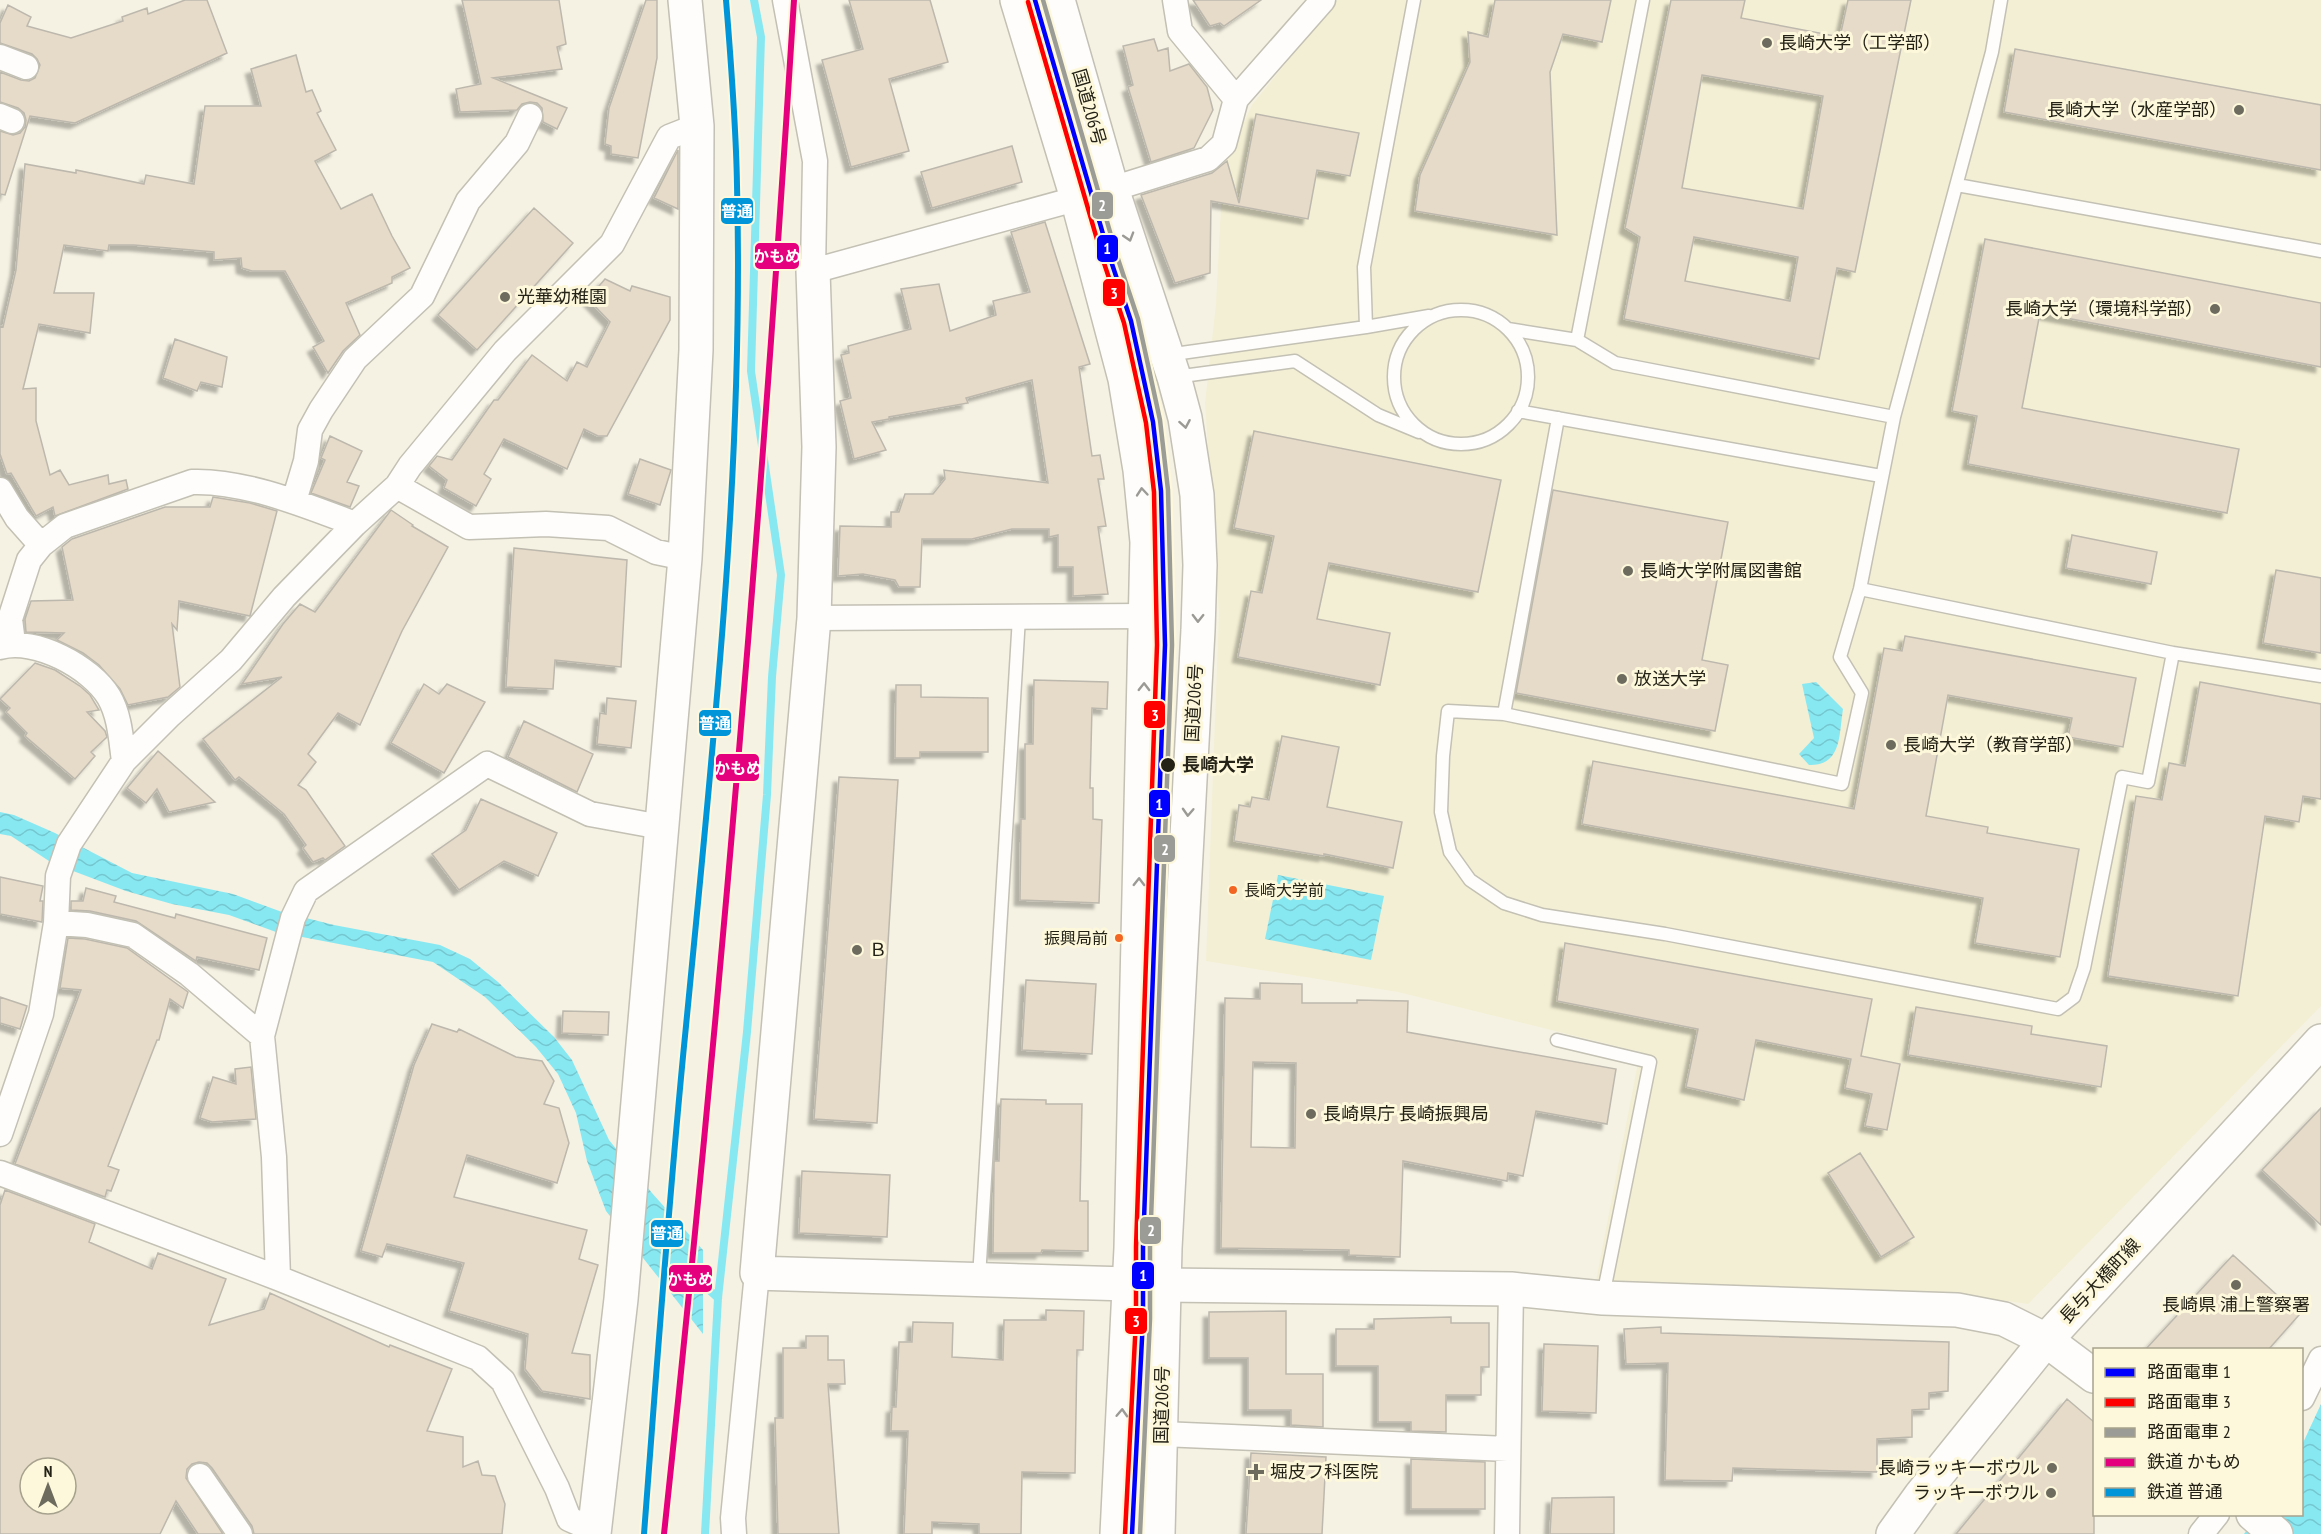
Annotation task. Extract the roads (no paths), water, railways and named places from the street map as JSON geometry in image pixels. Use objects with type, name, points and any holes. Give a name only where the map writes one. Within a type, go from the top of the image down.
[{"type":"main road","points":[[594,1532],[621,1299],[685,558],[696,350],[697,126],[685,0]]},
{"type":"main road","name":"国道206号","points":[[1017,0],[1077,198],[1125,379],[1140,470],[1147,542],[1131,1248],[1117,1534]]},
{"type":"main road","name":"国道206号","points":[[1059,0],[1112,189],[1185,418],[1197,495],[1200,565],[1198,630],[1164,1285],[1158,1534]]},
{"type":"main road","points":[[813,271],[819,447],[814,618],[757,1273],[1164,1285],[1511,1289],[1603,1298],[1957,1310],[2004,1320],[2046,1340],[2093,1375]]},
{"type":"main road","name":"長与大橋町線","points":[[1893,1534],[1921,1495],[2046,1340],[2320,1043]]},
{"type":"main road","points":[[2254,1516],[2276,1534]]},
{"type":"street","points":[[784,0],[815,161],[813,271],[1112,189],[1208,159],[1224,144],[1236,99],[1323,0]]},
{"type":"street","points":[[1175,0],[1180,31],[1236,99]]},
{"type":"street","points":[[0,57],[26,67]]},
{"type":"street","points":[[294,501],[306,461],[310,430],[321,410],[355,359],[422,296],[468,201],[517,143],[530,116]]},
{"type":"street","points":[[0,1134],[41,1014],[56,923],[58,876],[69,844],[124,761],[170,715],[231,660],[284,597],[397,486],[410,466],[506,351],[612,244],[669,137],[697,126]]},
{"type":"street","points":[[124,761],[120,727],[109,698],[92,678],[53,652],[6,645],[10,635],[10,619],[29,560],[41,545],[65,526],[192,482],[214,481],[294,501],[356,524]]},
{"type":"street","points":[[397,486],[469,527],[546,524],[608,528],[656,552],[685,558]]},
{"type":"street","points":[[0,490],[17,518],[41,545]]},
{"type":"street","points":[[814,618],[1145,616]]},
{"type":"street","points":[[278,1278],[274,1157],[262,1036],[293,918],[306,891],[487,764],[590,814],[661,826]]},
{"type":"street","points":[[56,923],[87,925],[133,935],[189,974],[262,1036]]},
{"type":"street","points":[[0,1173],[278,1278],[478,1358],[504,1382],[557,1488],[569,1519],[594,1532]]},
{"type":"street","points":[[734,1534],[733,1518],[757,1273]]},
{"type":"street","points":[[1507,1534],[1511,1289]]},
{"type":"street","points":[[2303,1394],[2321,1359]]},
{"type":"street","points":[[1162,1434],[1508,1449]]},
{"type":"street","points":[[200,1476],[240,1534]]},
{"type":"street","points":[[2201,1534],[2216,1516]]},
{"type":"lane","points":[[1366,327],[1364,267],[1414,0]]},
{"type":"lane","points":[[1577,340],[1643,0]]},
{"type":"lane","points":[[2001,0],[1992,52],[1894,417],[1860,589],[1840,657],[1862,693],[1842,784],[1504,714],[1448,711],[1443,756],[1441,812],[1450,852],[1470,880],[1504,903],[1542,915],[1676,936],[2058,1009],[2074,997],[2084,968],[2122,777],[2148,782],[2173,653]]},
{"type":"lane","points":[[1957,185],[2321,251]]},
{"type":"lane","points":[[1455,310],[1474,311],[1492,318],[1508,329],[1520,346],[1527,365],[1528,386],[1518,411],[1509,423],[1493,436],[1474,443],[1454,444],[1378,415],[1295,361],[1170,366],[1455,310]]},
{"type":"lane","points":[[1436,315],[1417,326],[1402,344],[1394,365],[1394,388],[1402,410],[1416,427],[1436,439]]},
{"type":"lane","points":[[1508,329],[1577,340],[1615,363],[1894,417]]},
{"type":"lane","points":[[1518,411],[1881,476]]},
{"type":"lane","points":[[1504,714],[1558,418]]},
{"type":"lane","points":[[1860,589],[2173,653],[2321,676]]},
{"type":"lane","points":[[978,1279],[1019,617]]},
{"type":"lane","points":[[1557,1040],[1650,1062],[1603,1298]]},
{"type":"water","points":[[1816,682],[1843,709],[1837,747],[1833,754],[1820,764],[1809,765],[1799,754],[1814,738],[1802,684]]},
{"type":"water","points":[[0,812],[14,815],[55,833],[132,873],[233,894],[282,912],[334,925],[440,945],[470,959],[498,982],[554,1037],[572,1060],[609,1140],[703,1250],[703,1334],[606,1211],[587,1161],[576,1113],[558,1074],[536,1047],[485,997],[433,962],[276,932],[229,915],[172,904],[126,891],[52,863],[11,836],[0,834]]},
{"type":"water","points":[[1278,875],[1384,896],[1371,960],[1265,939]]},
{"type":"water","points":[[2321,1404],[2321,1534],[2244,1534],[2256,1516],[2303,1516],[2303,1443]]},
{"type":"waterway","points":[[705,1534],[718,1298],[747,1032],[767,795],[772,677],[781,575],[751,371],[761,37],[754,0]]},
{"type":"waterway","points":[[696,1278],[718,1298]]},
{"type":"tram line","name":"1","points":[[1035,0],[1110,258],[1131,321],[1153,422],[1161,491],[1165,645],[1143,1247],[1143,1319],[1132,1534]]},
{"type":"tram line","name":"2","points":[[1043,0],[1117,256],[1138,319],[1160,420],[1168,490],[1172,645],[1150,1247],[1150,1319],[1140,1534]]},
{"type":"tram line","name":"3","points":[[1028,2],[1103,260],[1124,323],[1146,423],[1154,492],[1157,645],[1136,1247],[1136,1319],[1125,1534]]},
{"type":"rail line","name":"普通","points":[[644,1534],[674,1153],[716,711],[731,501],[736,396],[737,185],[726,0]]},
{"type":"rail line","name":"かもめ","points":[[664,1534],[703,1151],[738,767],[768,384],[794,0]]},
{"type":"place","name":"長崎大学（工学部）","points":[[1767,43]]},
{"type":"place","name":"長崎大学（水産学部）","points":[[2239,110]]},
{"type":"place","name":"光華幼稚園","points":[[505,297]]},
{"type":"place","name":"長崎大学（環境科学部）","points":[[2215,309]]},
{"type":"place","name":"長崎大学附属図書館","points":[[1628,571]]},
{"type":"place","name":"放送大学","points":[[1622,679]]},
{"type":"place","name":"長崎大学（教育学部）","points":[[1891,745]]},
{"type":"place","name":"長崎大学","points":[[1168,765]]},
{"type":"place","name":"長崎大学前","points":[[1233,890]]},
{"type":"place","name":"振興局前","points":[[1119,938]]},
{"type":"place","name":"Ｂ","points":[[857,950]]},
{"type":"place","name":"長崎県庁 長崎振興局","points":[[1311,1114]]},
{"type":"place","name":"長崎県 浦上警察署","points":[[2236,1285]]},
{"type":"place","name":"長崎ラッキーボウル","points":[[2052,1468]]},
{"type":"place","name":"堀皮フ科医院","points":[[1256,1472]]},
{"type":"place","name":"ラッキーボウル","points":[[2051,1493]]}]
